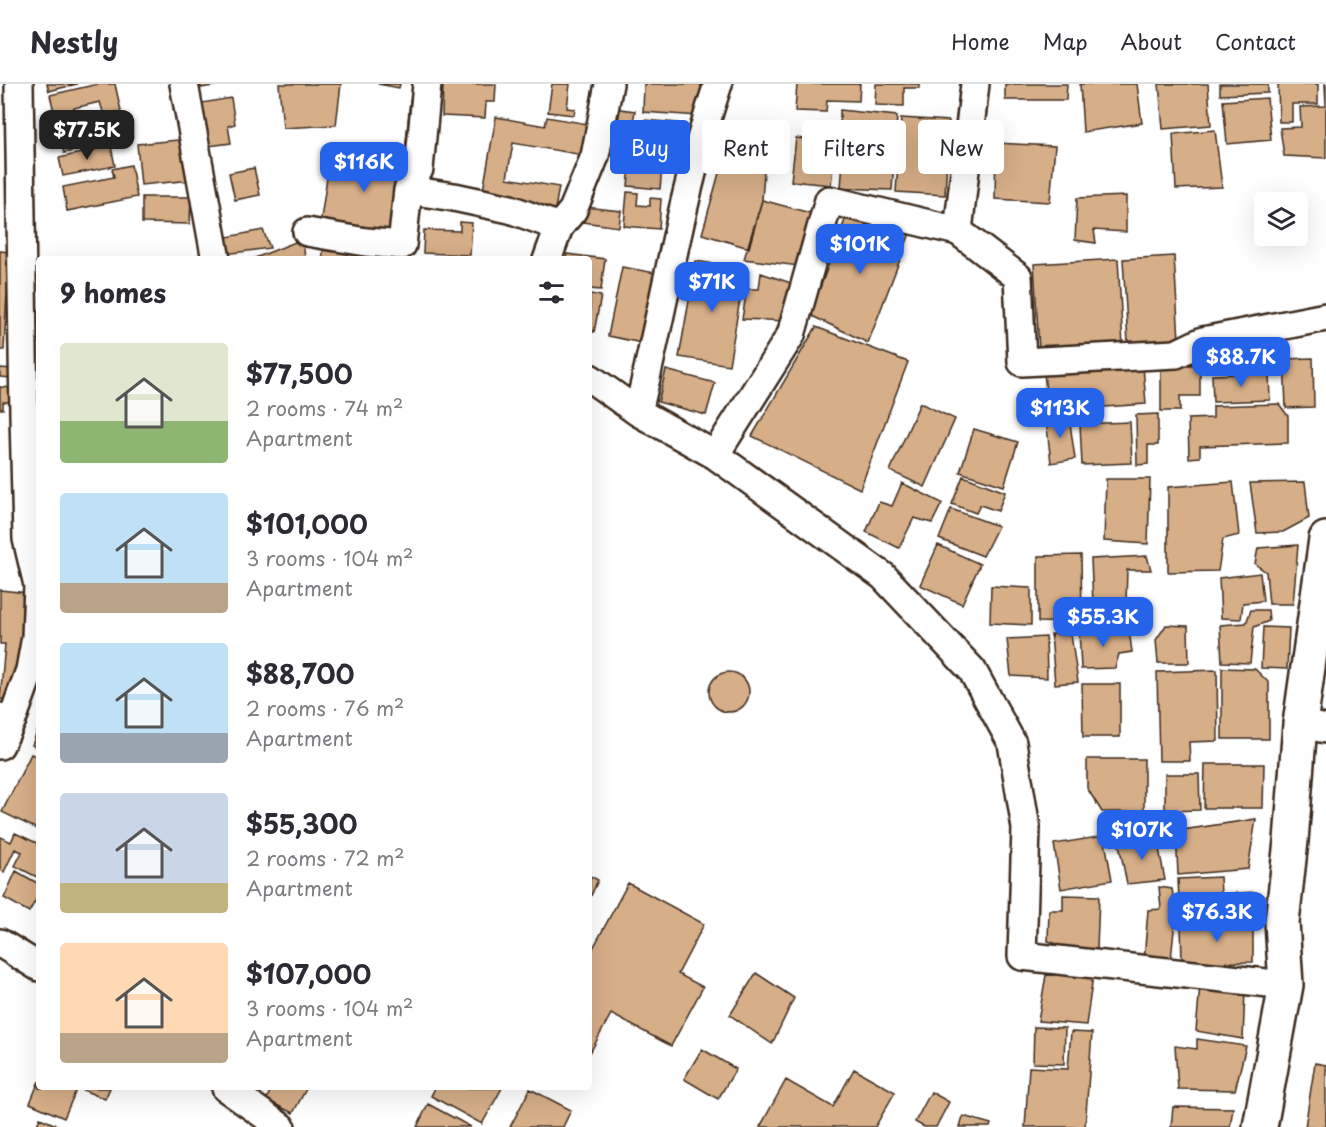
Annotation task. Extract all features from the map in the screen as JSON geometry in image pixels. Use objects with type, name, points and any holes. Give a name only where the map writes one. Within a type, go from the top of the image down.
[{"type":"street","points":[[20,84],[27,539],[36,577]]},
{"type":"street","points":[[184,84],[215,256]]},
{"type":"street","points":[[307,232],[366,242],[402,245],[408,190],[419,169],[427,84]]},
{"type":"street","points":[[548,256],[559,227],[573,210],[595,156],[609,84]]},
{"type":"street","points":[[638,412],[657,334],[687,186],[718,84]]},
{"type":"street","points":[[958,231],[975,84]]},
{"type":"street","points":[[408,190],[510,209],[559,227]]},
{"type":"street","points":[[715,456],[791,334],[830,200],[958,231],[1018,277],[1022,362],[1176,354],[1203,341],[1326,317]]},
{"type":"street","points":[[592,379],[638,412],[715,456],[883,576],[972,670],[1012,743],[1026,828],[1022,956],[1286,985]]},
{"type":"street","points":[[1260,1127],[1286,985],[1282,922],[1291,841],[1313,726],[1326,539]]},
{"type":"street","points":[[0,745],[6,718],[30,670],[36,616]]},
{"type":"street","points":[[0,943],[36,965]]},
{"type":"street","points":[[229,1090],[281,1127]]},
{"type":"building","points":[[47,84],[77,84],[49,91]]},
{"type":"building","points":[[98,84],[115,84],[121,111],[104,115],[100,102],[74,108],[78,127],[127,116],[132,137],[64,153],[50,95]]},
{"type":"building","points":[[201,84],[224,84],[201,88]]},
{"type":"building","points":[[279,84],[341,84],[336,125],[283,128]]},
{"type":"building","points":[[378,84],[400,84],[399,88]]},
{"type":"building","points":[[443,84],[496,84],[495,102],[486,102],[485,118],[442,116]]},
{"type":"building","points":[[552,84],[570,84],[567,108],[575,109],[574,115],[548,112]]},
{"type":"building","points":[[644,84],[701,84],[699,116],[643,112]]},
{"type":"building","points":[[797,84],[860,84],[859,101],[827,100],[826,112],[795,111]]},
{"type":"building","points":[[876,84],[919,84],[919,88],[904,88],[904,106],[875,105]]},
{"type":"building","points":[[1005,84],[1067,84],[1066,100],[1005,100]]},
{"type":"building","points":[[1080,84],[1137,84],[1142,123],[1083,132]]},
{"type":"building","points":[[1159,84],[1208,84],[1211,125],[1163,129]]},
{"type":"building","points":[[1220,84],[1268,84],[1268,93],[1220,95]]},
{"type":"building","points":[[1278,84],[1318,84],[1318,104],[1292,104],[1292,122],[1279,122]]},
{"type":"building","points":[[231,98],[235,124],[228,126],[231,143],[209,146],[202,103]]},
{"type":"building","points":[[1267,98],[1271,140],[1227,144],[1223,101]]},
{"type":"building","points":[[410,101],[421,103],[417,153],[405,152]]},
{"type":"building","points":[[1326,106],[1326,158],[1284,156],[1280,128],[1301,127],[1300,107]]},
{"type":"building","points":[[620,109],[635,111],[633,120],[618,120]]},
{"type":"building","points":[[840,110],[897,116],[897,120],[840,120]]},
{"type":"building","points":[[496,117],[545,126],[547,117],[588,124],[583,155],[513,143],[507,178],[559,187],[555,209],[482,196]]},
{"type":"building","points":[[901,118],[933,120],[918,120],[918,174],[946,174],[945,195],[896,192],[897,174],[906,174],[906,120],[901,120]]},
{"type":"building","points":[[1215,130],[1222,187],[1176,189],[1173,134]]},
{"type":"building","points":[[796,138],[802,139],[802,174],[832,174],[831,185],[791,181]]},
{"type":"building","points":[[188,139],[192,180],[141,185],[137,144]]},
{"type":"building","points":[[1004,143],[1055,146],[1050,202],[995,199],[995,174],[1004,174]]},
{"type":"building","points":[[111,146],[115,166],[63,176],[59,158]]},
{"type":"building","points":[[331,151],[409,162],[397,236],[320,225]]},
{"type":"building","points":[[131,165],[137,197],[67,211],[63,187],[114,177],[112,169]]},
{"type":"building","points":[[254,168],[260,195],[235,200],[229,173]]},
{"type":"building","points":[[629,174],[661,174],[660,189],[628,186]]},
{"type":"building","points":[[719,174],[764,174],[762,200],[749,248],[702,234]]},
{"type":"building","points":[[842,174],[893,174],[892,190],[841,188]]},
{"type":"building","points":[[627,192],[638,193],[637,205],[650,206],[650,198],[661,199],[659,229],[624,226]]},
{"type":"building","points":[[1126,196],[1126,232],[1094,230],[1096,243],[1075,240],[1077,198]]},
{"type":"building","points":[[142,197],[191,197],[190,224],[142,223]]},
{"type":"building","points":[[762,200],[814,214],[799,266],[744,259]]},
{"type":"building","points":[[585,207],[621,211],[619,227],[583,222]]},
{"type":"building","points":[[848,212],[912,228],[868,343],[810,315]]},
{"type":"building","points":[[460,222],[472,223],[470,255],[423,253],[424,230],[460,231]]},
{"type":"building","points":[[263,230],[270,248],[225,254],[222,238]]},
{"type":"building","points":[[303,239],[305,256],[260,256]]},
{"type":"building","points":[[324,246],[360,250],[359,256],[323,256]]},
{"type":"building","points":[[0,251],[9,252],[4,350],[0,350]]},
{"type":"building","points":[[1174,256],[1179,340],[1128,343],[1123,259]]},
{"type":"building","points":[[592,257],[605,259],[601,290],[592,289]]},
{"type":"building","points":[[1118,259],[1123,346],[1039,350],[1034,264]]},
{"type":"building","points":[[696,261],[745,269],[729,365],[679,357]]},
{"type":"building","points":[[622,267],[656,273],[642,343],[608,336]]},
{"type":"building","points":[[761,273],[797,285],[786,321],[742,319],[747,289],[759,289]]},
{"type":"building","points":[[592,294],[601,296],[594,332],[592,332]]},
{"type":"building","points":[[816,327],[908,362],[860,489],[752,436]]},
{"type":"building","points":[[1267,348],[1268,367],[1209,370],[1208,350]]},
{"type":"building","points":[[1313,358],[1314,407],[1286,408],[1284,359]]},
{"type":"building","points":[[1161,365],[1200,365],[1200,396],[1180,396],[1180,411],[1161,411]]},
{"type":"building","points":[[1143,366],[1146,404],[1048,411],[1044,373]]},
{"type":"building","points":[[0,368],[13,369],[12,378],[0,377]]},
{"type":"building","points":[[666,370],[715,383],[706,415],[658,402]]},
{"type":"building","points":[[1269,373],[1270,400],[1213,402],[1212,375]]},
{"type":"building","points":[[0,387],[14,388],[13,402],[3,402],[3,409],[0,409]]},
{"type":"building","points":[[920,403],[955,419],[925,487],[890,471]]},
{"type":"building","points":[[1279,404],[1288,416],[1288,443],[1200,446],[1200,457],[1189,458],[1188,419],[1213,418],[1213,406]]},
{"type":"building","points":[[1158,414],[1158,445],[1148,445],[1148,464],[1137,465],[1136,415]]},
{"type":"building","points":[[1069,416],[1075,459],[1051,463],[1046,419]]},
{"type":"building","points":[[1130,422],[1132,463],[1082,465],[1080,424]]},
{"type":"building","points":[[974,429],[1018,442],[1004,486],[960,472]]},
{"type":"building","points":[[963,476],[1005,492],[998,511],[980,505],[976,513],[952,504]]},
{"type":"building","points":[[1106,479],[1150,479],[1148,544],[1104,541]]},
{"type":"building","points":[[1233,482],[1239,535],[1223,539],[1218,571],[1168,572],[1168,487]]},
{"type":"building","points":[[1305,482],[1309,518],[1283,532],[1257,533],[1250,483]]},
{"type":"building","points":[[902,483],[942,503],[932,523],[914,518],[899,548],[866,532],[879,502],[892,506]]},
{"type":"building","points":[[951,509],[998,526],[983,556],[939,539]]},
{"type":"building","points":[[938,545],[980,564],[962,604],[920,585]]},
{"type":"building","points":[[1298,545],[1293,604],[1269,604],[1266,572],[1255,564],[1258,548]]},
{"type":"building","points":[[1081,555],[1082,623],[1038,622],[1038,556]]},
{"type":"building","points":[[1147,556],[1151,570],[1127,570],[1126,602],[1112,603],[1112,625],[1094,627],[1091,559]]},
{"type":"building","points":[[1260,573],[1263,601],[1243,603],[1241,619],[1221,618],[1219,578]]},
{"type":"building","points":[[991,586],[1031,588],[1031,625],[990,623]]},
{"type":"building","points":[[0,590],[28,593],[14,701],[0,699],[5,644],[0,644]]},
{"type":"building","points":[[1251,610],[1268,610],[1269,621],[1254,627],[1250,663],[1222,662],[1220,625],[1246,623]]},
{"type":"building","points":[[1166,625],[1188,626],[1189,663],[1158,663],[1156,640]]},
{"type":"building","points":[[1263,627],[1289,628],[1287,669],[1261,668]]},
{"type":"building","points":[[1079,630],[1129,630],[1132,652],[1119,654],[1115,668],[1081,669]]},
{"type":"building","points":[[1051,634],[1071,635],[1078,682],[1055,684]]},
{"type":"building","points":[[1046,637],[1047,678],[1011,676],[1007,639]]},
{"type":"building","points":[[1222,668],[1255,669],[1269,683],[1269,739],[1222,739]]},
{"type":"building","points":[[1217,670],[1218,741],[1189,742],[1190,761],[1159,761],[1157,672]]},
{"type":"building","points":[[729,672],[737,673],[743,678],[748,684],[748,700],[743,706],[737,711],[729,712],[721,711],[715,706],[710,700],[709,692],[710,684],[715,678],[721,673]]},
{"type":"building","points":[[1082,684],[1120,684],[1120,737],[1083,737]]},
{"type":"building","points":[[36,734],[36,747],[32,745]]},
{"type":"building","points":[[31,754],[36,756],[36,829],[2,812]]},
{"type":"building","points":[[1087,759],[1144,759],[1144,812],[1102,812],[1087,788]]},
{"type":"building","points":[[1205,764],[1264,764],[1263,808],[1204,808]]},
{"type":"building","points":[[1165,774],[1199,774],[1200,810],[1165,811]]},
{"type":"building","points":[[1256,819],[1248,869],[1178,875],[1176,831]]},
{"type":"building","points":[[15,833],[36,843],[36,876],[15,866],[22,852],[15,849],[4,872],[0,870],[0,839],[1,837],[11,842]]},
{"type":"building","points":[[1104,836],[1112,880],[1061,889],[1054,844]]},
{"type":"building","points":[[1157,838],[1165,880],[1127,884],[1119,844]]},
{"type":"building","points":[[16,871],[36,882],[36,899],[29,912],[4,898]]},
{"type":"building","points":[[592,877],[598,880],[592,894]]},
{"type":"building","points":[[1220,877],[1221,894],[1255,892],[1256,916],[1180,919],[1178,879]]},
{"type":"building","points":[[628,883],[704,924],[678,974],[703,987],[671,1046],[611,1014],[592,1049],[592,950]]},
{"type":"building","points":[[1159,887],[1172,889],[1176,911],[1171,959],[1144,960],[1148,910],[1161,909]]},
{"type":"building","points":[[1063,895],[1099,896],[1097,949],[1069,948],[1048,941],[1049,910],[1063,910]]},
{"type":"building","points":[[1181,924],[1253,924],[1253,962],[1182,963]]},
{"type":"building","points":[[756,973],[794,998],[772,1044],[730,1015]]},
{"type":"building","points":[[1046,975],[1093,976],[1086,1025],[1038,1021]]},
{"type":"building","points":[[1200,985],[1245,991],[1243,1039],[1196,1031]]},
{"type":"building","points":[[1034,1027],[1065,1028],[1064,1064],[1033,1063]]},
{"type":"building","points":[[1071,1032],[1092,1033],[1085,1127],[1025,1127],[1029,1067],[1068,1069]]},
{"type":"building","points":[[1197,1039],[1246,1046],[1235,1090],[1178,1089],[1175,1046],[1197,1049]]},
{"type":"building","points":[[702,1049],[736,1069],[718,1099],[684,1079]]},
{"type":"building","points":[[1315,1063],[1326,1065],[1326,1127],[1305,1127]]},
{"type":"building","points":[[854,1069],[895,1092],[875,1127],[760,1127],[786,1080],[833,1107]]},
{"type":"building","points":[[36,1088],[76,1090],[64,1118],[30,1103]]},
{"type":"building","points":[[83,1090],[109,1090],[105,1099]]},
{"type":"building","points":[[271,1090],[305,1090],[293,1113],[266,1100]]},
{"type":"building","points":[[434,1090],[501,1090],[482,1124],[431,1096]]},
{"type":"building","points":[[529,1090],[571,1110],[563,1127],[510,1127]]},
{"type":"building","points":[[931,1092],[949,1102],[936,1127],[924,1127],[915,1122]]},
{"type":"building","points":[[428,1104],[471,1127],[417,1127]]},
{"type":"building","points":[[1173,1107],[1233,1108],[1230,1127],[1171,1127]]},
{"type":"building","points":[[963,1116],[991,1124],[990,1127],[960,1127]]},
{"type":"building","points":[[40,1118],[61,1127],[36,1127]]}]
